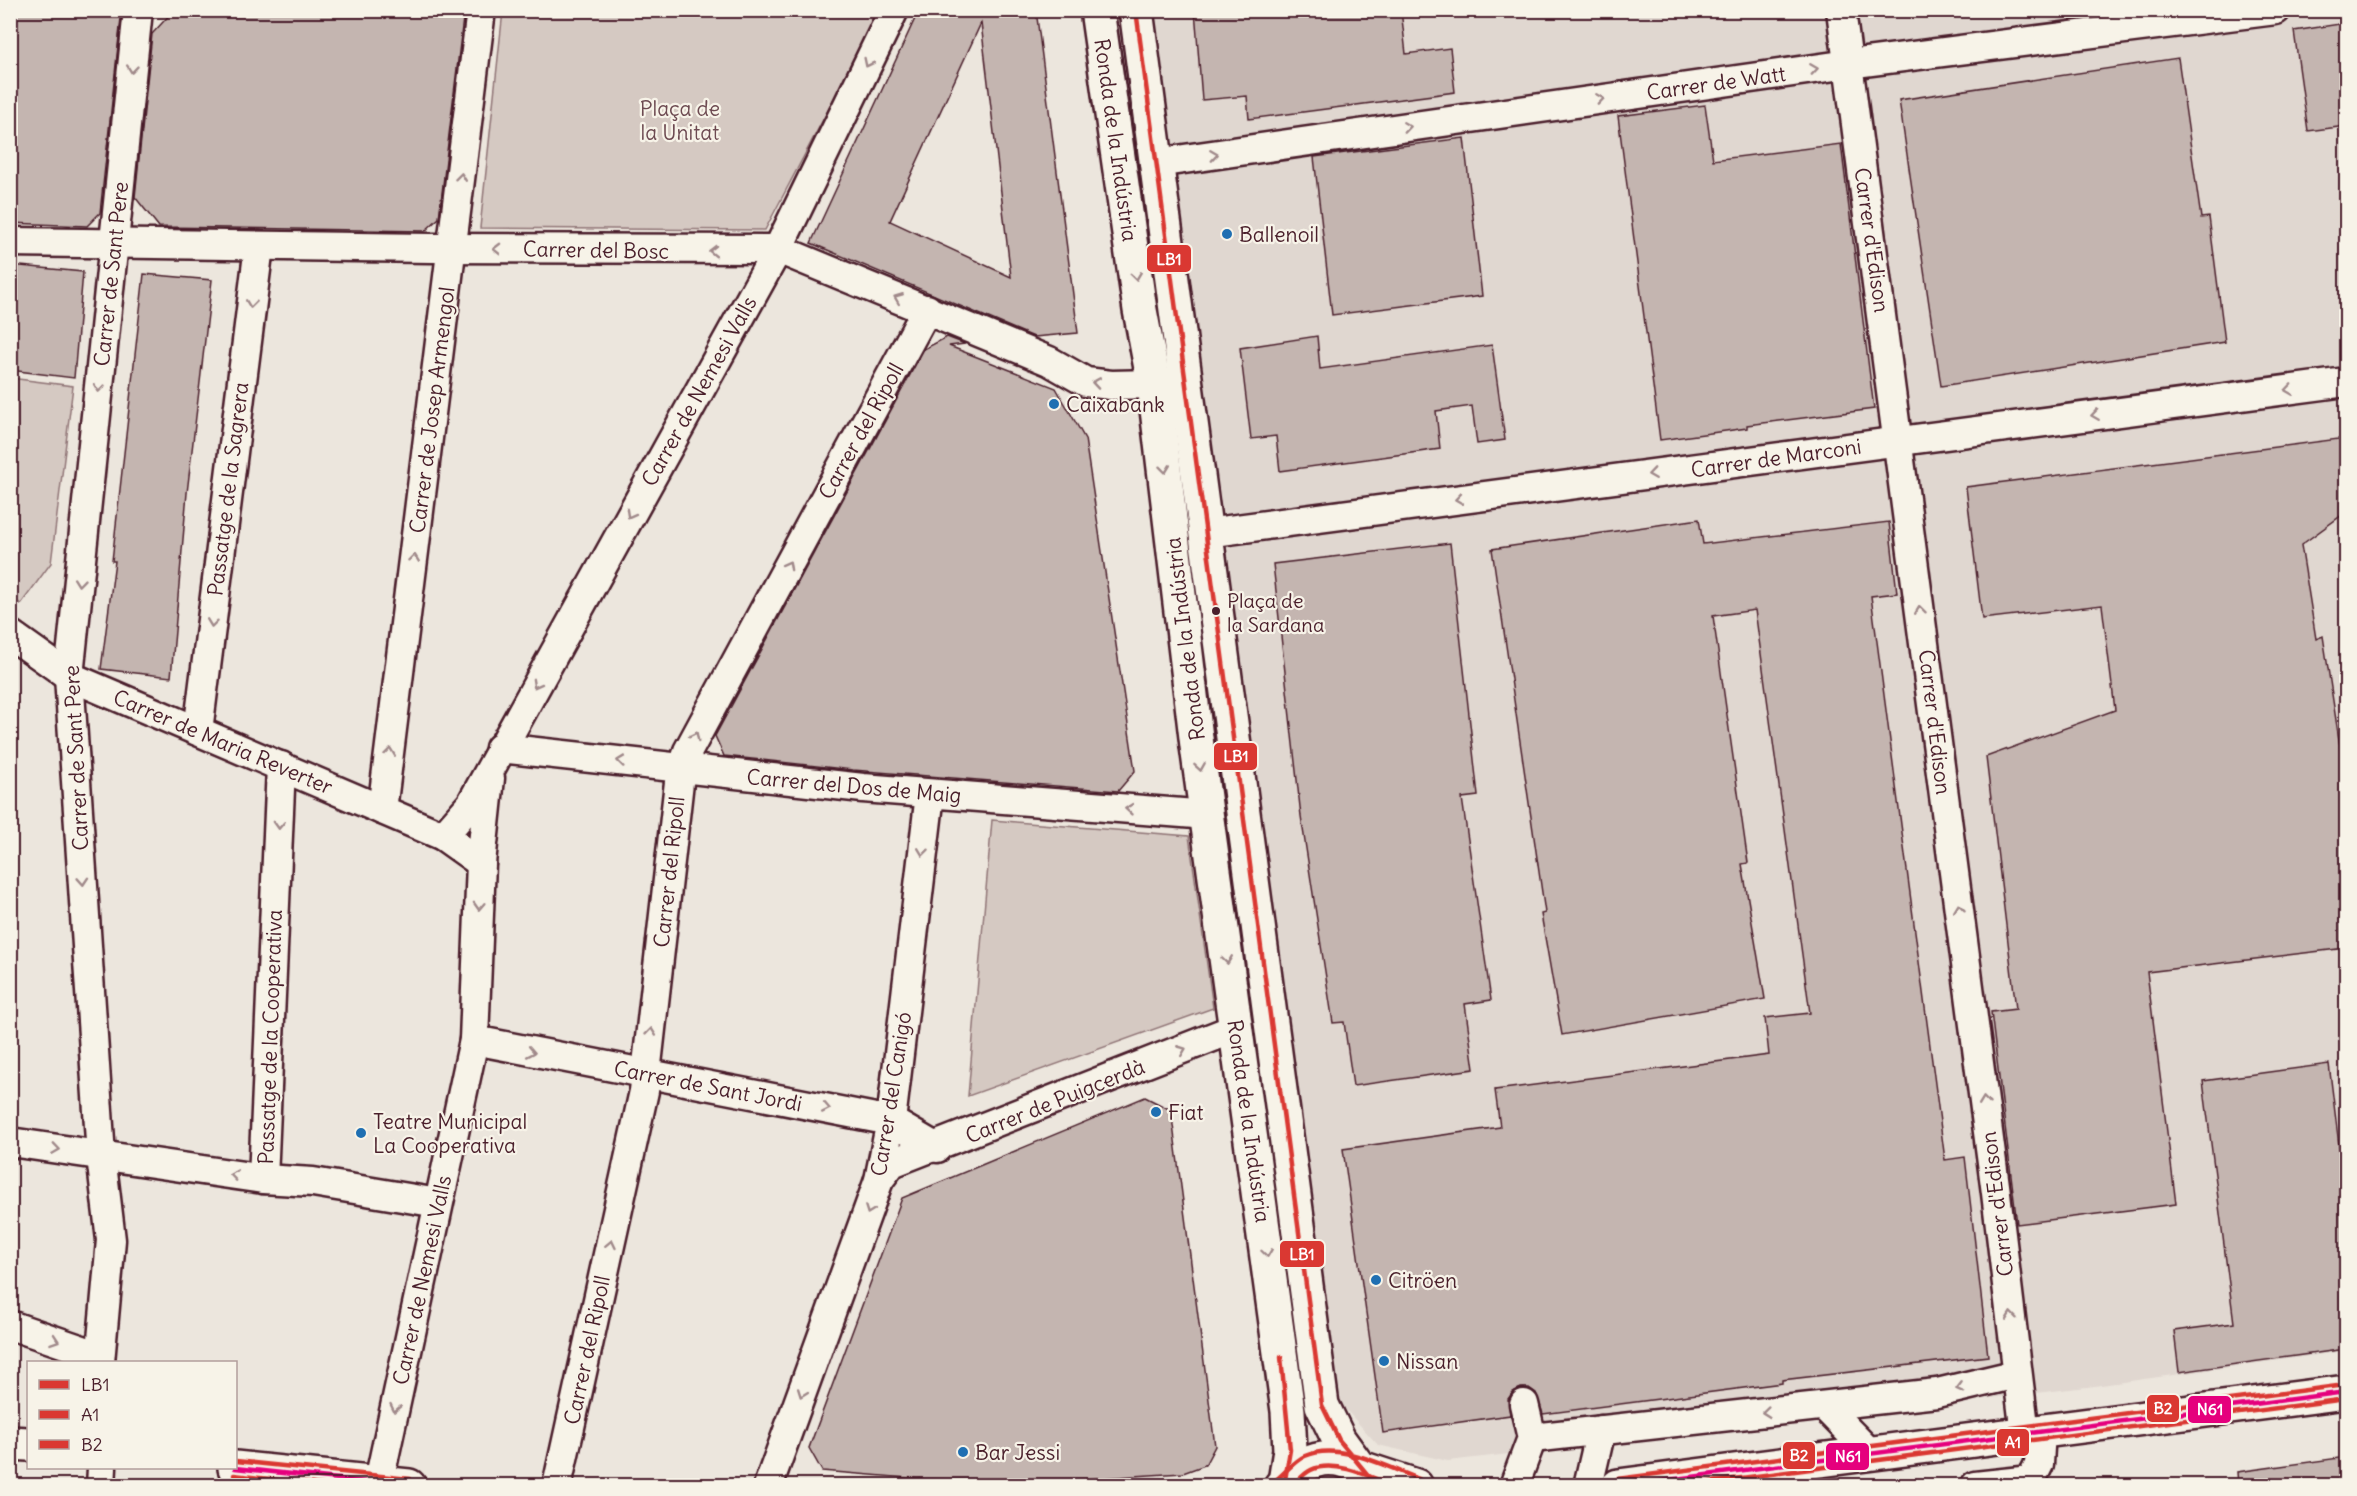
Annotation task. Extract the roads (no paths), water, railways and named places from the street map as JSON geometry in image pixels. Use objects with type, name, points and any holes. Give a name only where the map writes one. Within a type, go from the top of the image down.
[{"type":"street","name":"Carrer de Sant Pere","points":[[100,1359],[111,1240],[101,1156],[69,676],[138,10]]},
{"type":"street","name":"Carrer de Josep Armengol","points":[[382,810],[481,10]]},
{"type":"street","name":"Carrer de Nemesi Valls","points":[[443,836],[471,804],[778,249],[894,10]]},
{"type":"street","name":"Ronda de la Indústria","points":[[1097,10],[1140,310],[1154,384],[1197,746],[1289,1418],[1290,1450],[1283,1484]]},
{"type":"street","name":"Ronda de la Indústria","points":[[1136,10],[1322,1405],[1339,1440],[1365,1473]]},
{"type":"street","name":"Carrer d'Edison","points":[[1841,10],[1899,441],[2017,1374],[2039,1464],[2031,1483]]},
{"type":"street","name":"Carrer de Watt","points":[[1156,163],[1849,64],[2276,10]]},
{"type":"street","name":"Carrer del Bosc","points":[[10,242],[759,251],[778,249],[1049,361],[1086,382],[1111,385],[1154,384]]},
{"type":"street","name":"Passatge de la Sagrera","points":[[198,731],[259,246]]},
{"type":"street","name":"Carrer del Ripoll","points":[[558,1485],[644,1091],[679,782],[688,751],[927,309]]},
{"type":"street","name":"Carrer de Marconi","points":[[1206,533],[2346,382]]},
{"type":"street","name":"Carrer de Maria Reverter","points":[[10,634],[69,676],[443,836]]},
{"type":"street","name":"Carrer de Nemesi Valls","points":[[389,1484],[438,1203],[474,1041],[481,863],[496,756]]},
{"type":"street","name":"Carrer del Dos de Maig","points":[[496,756],[683,769],[930,794],[1208,815]]},
{"type":"street","name":"Passatge de la Cooperativa","points":[[10,1142],[264,1179],[281,766]]},
{"type":"street","name":"Carrer del Canigó","points":[[768,1485],[879,1180],[891,1121],[930,794]]},
{"type":"street","points":[[443,836],[481,863]]},
{"type":"street","name":"Carrer de Puigcerdà","points":[[879,1180],[892,1163],[937,1148],[1236,1028]]},
{"type":"street","name":"Carrer de Sant Jordi","points":[[474,1041],[891,1121],[937,1148]]},
{"type":"street","points":[[264,1179],[313,1182],[438,1203]]},
{"type":"street","points":[[10,1325],[100,1359]]},
{"type":"street","points":[[1532,1438],[1937,1393],[2017,1374]]},
{"type":"street","points":[[1618,1485],[2346,1392]]},
{"type":"street","points":[[1514,1485],[1532,1438],[1524,1404]]},
{"type":"street","points":[[1824,1406],[1870,1454]]},
{"type":"street","points":[[1588,1485],[1601,1430]]},
{"type":"street","points":[[10,1443],[27,1444]]},
{"type":"street","points":[[1283,1484],[1300,1468],[1319,1459],[1340,1459],[1365,1473],[1416,1485]]},
{"type":"street","points":[[237,1467],[389,1484]]},
{"type":"street","points":[[101,1485],[102,1469]]},
{"type":"street","points":[[1982,1484],[2031,1483]]},
{"type":"place","name":"Ballenoil","points":[[1227,234]]},
{"type":"place","name":"Caixabank","points":[[1054,404]]},
{"type":"place","name":"Plaça de la Sardana","points":[[1216,611]]},
{"type":"place","name":"Fiat","points":[[1156,1112]]},
{"type":"place","name":"Teatre Municipal La Cooperativa","points":[[361,1133]]},
{"type":"place","name":"Citröen","points":[[1376,1280]]},
{"type":"place","name":"Nissan","points":[[1384,1361]]},
{"type":"place","name":"Bar Jessi","points":[[963,1452]]},
{"type":"park label","name":"Plaça de la Unitat","points":[[680,120]]}]
